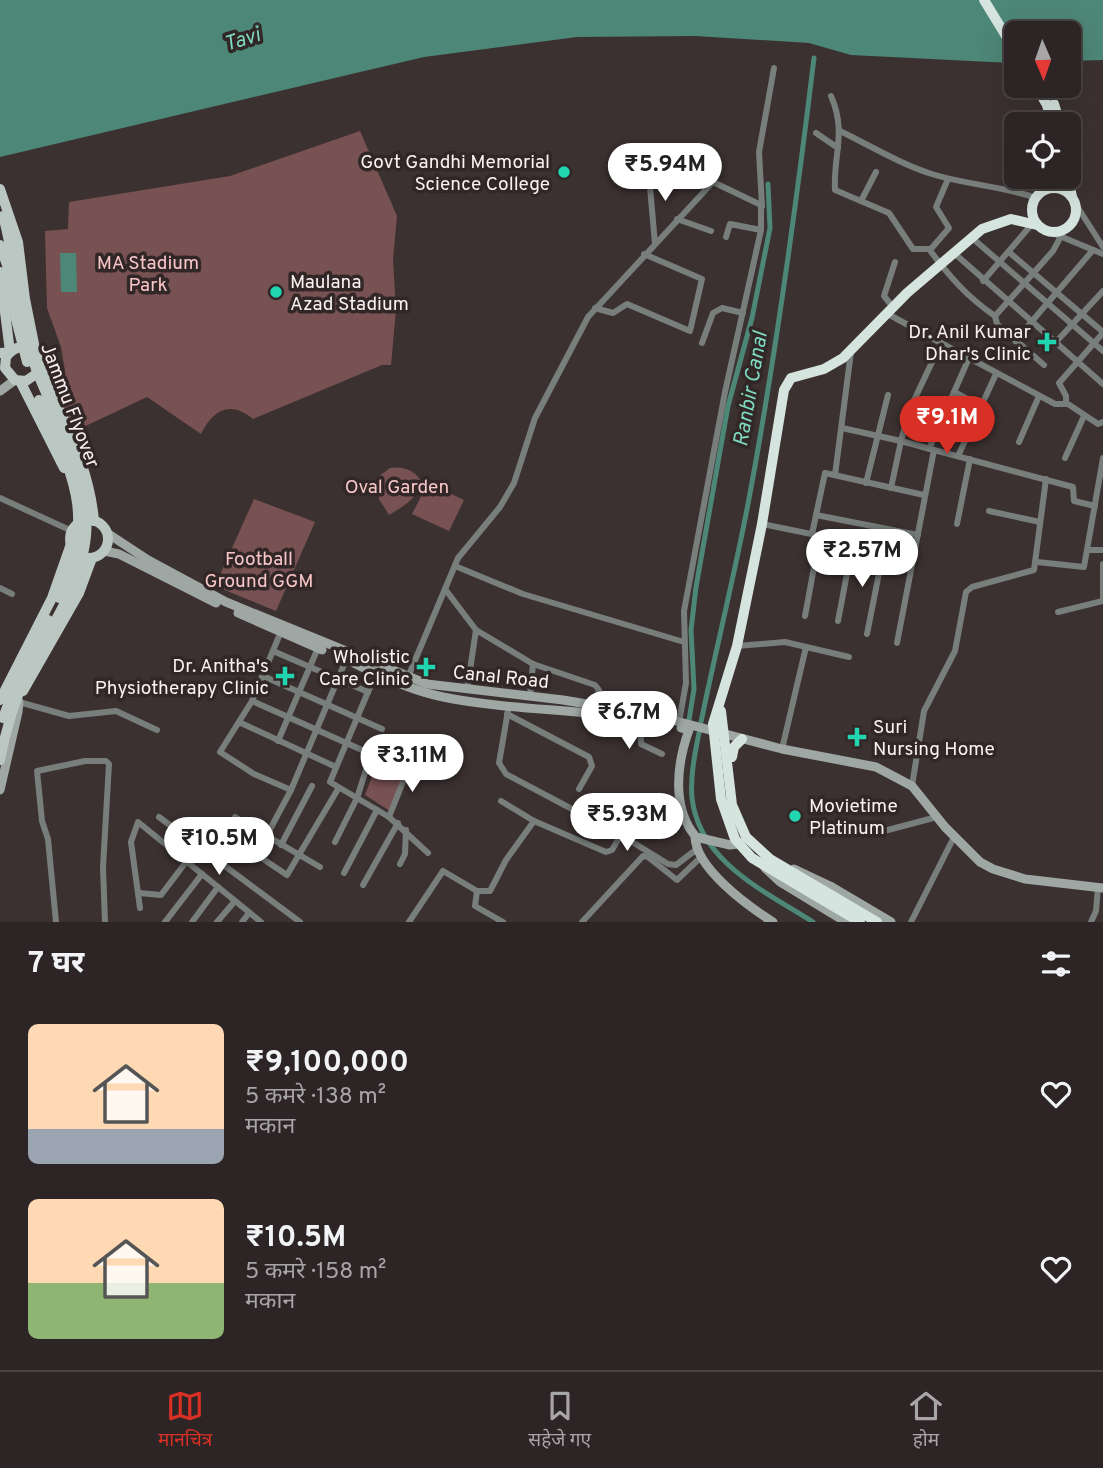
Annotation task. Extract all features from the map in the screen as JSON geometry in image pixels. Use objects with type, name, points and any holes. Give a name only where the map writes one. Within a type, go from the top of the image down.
[{"type":"highway","points":[[984,0],[1004,33]]},
{"type":"highway","points":[[992,0],[1005,21]]},
{"type":"highway","points":[[1017,219],[1047,189]]},
{"type":"highway","points":[[1058,189],[1074,200]]},
{"type":"highway","points":[[877,922],[765,868],[738,844],[724,812],[718,734],[721,703],[737,646],[762,524],[786,384],[792,377],[824,369],[851,350],[888,305],[934,257],[954,253],[971,237],[991,224],[1017,219],[1050,232],[1057,232],[1071,225],[1076,211],[1071,189]]},
{"type":"highway","points":[[1034,201],[1035,224]]},
{"type":"highway","points":[[718,734],[732,805],[741,829],[760,852],[860,922]]},
{"type":"highway","points":[[727,772],[734,747],[741,739]]},
{"type":"main road","points":[[0,190],[18,242],[24,299],[38,358],[84,467],[91,488],[94,521],[107,533],[104,551],[92,558],[79,593],[18,701],[0,719]]},
{"type":"main road","name":"Jammu Flyover","points":[[0,760],[15,702],[76,576],[84,552],[87,510],[79,469],[42,391],[24,332],[12,250],[1,212]]},
{"type":"main road","name":"Jammu Flyover","points":[[0,245],[7,265],[17,333],[36,393],[72,472],[77,491],[79,531],[69,575],[22,667],[0,728]]},
{"type":"main road","points":[[0,272],[5,353],[3,370],[17,381],[66,474],[74,529],[52,598],[2,697],[18,701]]},
{"type":"main road","points":[[5,353],[23,347],[38,358]]},
{"type":"main road","points":[[0,391],[36,374],[38,358]]},
{"type":"main road","points":[[74,529],[84,521],[94,521]]},
{"type":"main road","name":"Canal Road","points":[[107,533],[148,560],[318,648],[439,696],[508,709],[640,719],[689,730],[680,760],[679,789],[688,823],[699,837]]},
{"type":"main road","points":[[71,544],[78,555],[92,558]]},
{"type":"main road","name":"Canal Road","points":[[104,551],[119,554],[282,629],[438,687],[596,706],[679,722],[782,749],[876,766],[912,786]]},
{"type":"main road","points":[[0,790],[18,701]]},
{"type":"main road","points":[[912,786],[954,837],[980,862],[1012,877],[1100,887]]},
{"type":"main road","points":[[738,844],[720,843],[699,837],[699,853],[721,882],[773,922]]},
{"type":"main road","points":[[765,868],[789,888],[846,922]]},
{"type":"main road","points":[[785,869],[796,870],[818,880],[891,922]]},
{"type":"street","points":[[679,722],[686,683],[684,611],[761,230],[759,152],[774,68]]},
{"type":"street","points":[[831,96],[840,131],[835,190],[885,210],[895,219],[913,249],[934,257],[970,299],[995,316],[997,324],[1044,365]]},
{"type":"street","points":[[840,131],[921,170],[948,179],[1004,187],[1034,201]]},
{"type":"street","points":[[816,133],[838,148]]},
{"type":"street","points":[[648,164],[655,244]]},
{"type":"street","points":[[682,169],[707,187]]},
{"type":"street","points":[[861,201],[876,172]]},
{"type":"street","points":[[934,257],[949,228],[936,207],[948,179]]},
{"type":"street","points":[[408,677],[455,566],[514,483],[535,418],[595,308],[707,187],[715,183],[762,206]]},
{"type":"street","points":[[1074,200],[1101,245]]},
{"type":"street","points":[[677,219],[711,231]]},
{"type":"street","points":[[726,237],[730,224],[761,230]]},
{"type":"street","points":[[983,281],[1035,224]]},
{"type":"street","points":[[1050,232],[1103,254]]},
{"type":"street","points":[[971,237],[1103,351]]},
{"type":"street","points":[[995,316],[1035,273],[1060,238]]},
{"type":"street","points":[[1015,341],[1093,250]]},
{"type":"street","points":[[954,253],[1031,324],[1102,382]]},
{"type":"street","points":[[1010,253],[1103,332],[1059,383],[1066,396],[1066,404]]},
{"type":"street","points":[[595,308],[613,313],[625,304],[631,305],[690,331],[702,279],[644,254]]},
{"type":"street","points":[[895,262],[888,305],[941,343],[996,374],[1055,404],[1066,404],[1098,424],[1103,422]]},
{"type":"street","points":[[1055,343],[1103,292]]},
{"type":"street","points":[[702,343],[713,313],[722,308],[743,313]]},
{"type":"street","points":[[891,488],[909,411],[941,343]]},
{"type":"street","points":[[835,475],[851,350]]},
{"type":"street","points":[[897,643],[932,450],[969,358]]},
{"type":"street","points":[[958,456],[996,374]]},
{"type":"street","points":[[954,392],[981,406]]},
{"type":"street","points":[[866,483],[888,395]]},
{"type":"street","points":[[1019,442],[1039,396]]},
{"type":"street","points":[[1065,458],[1084,416]]},
{"type":"street","points":[[842,428],[901,440],[1073,487],[1074,501],[1095,506]]},
{"type":"street","points":[[1037,562],[1082,569],[1088,550],[1103,458]]},
{"type":"street","points":[[957,524],[970,459]]},
{"type":"street","points":[[805,616],[816,535],[816,515],[824,474],[924,495]]},
{"type":"street","points":[[912,786],[924,710],[953,656],[968,589],[1029,573],[1037,562],[1046,479]]},
{"type":"street","points":[[0,498],[74,529]]},
{"type":"street","points":[[989,511],[1040,522]]},
{"type":"street","points":[[816,515],[918,535]]},
{"type":"street","points":[[762,524],[914,555]]},
{"type":"street","points":[[838,621],[853,542]]},
{"type":"street","points":[[867,634],[884,548]]},
{"type":"street","points":[[1088,550],[1103,550]]},
{"type":"street","points":[[1058,612],[1103,601],[1103,564]]},
{"type":"street","points":[[455,566],[523,594],[684,642]]},
{"type":"street","points":[[0,588],[12,594]]},
{"type":"street","points":[[445,589],[476,630],[533,664],[595,685],[599,690],[596,706]]},
{"type":"street","points":[[282,629],[241,723],[220,752],[254,774],[290,790]]},
{"type":"street","points":[[467,691],[476,630]]},
{"type":"street","points":[[737,646],[777,641],[849,657]]},
{"type":"street","points":[[782,749],[806,647]]},
{"type":"street","points":[[278,741],[318,648]]},
{"type":"street","points":[[273,651],[368,692]]},
{"type":"street","points":[[267,835],[290,790],[346,660]]},
{"type":"street","points":[[530,697],[533,664]]},
{"type":"street","points":[[376,673],[330,782],[398,823],[428,853]]},
{"type":"street","points":[[263,676],[382,729]]},
{"type":"street","points":[[18,701],[69,716],[116,711],[157,730]]},
{"type":"street","points":[[252,701],[371,754],[442,768]]},
{"type":"street","points":[[579,789],[592,766],[589,757],[508,709],[500,768],[673,865],[699,853]]},
{"type":"street","points":[[640,719],[640,744],[662,754]]},
{"type":"street","points":[[241,723],[335,767]]},
{"type":"street","points":[[335,842],[356,798],[371,754]]},
{"type":"street","points":[[56,922],[48,839],[37,771],[106,761],[109,764],[103,867],[105,922]]},
{"type":"street","points":[[389,817],[411,762]]},
{"type":"street","points":[[281,845],[312,786]]},
{"type":"street","points":[[224,833],[286,875],[300,856],[338,789]]},
{"type":"street","points":[[501,801],[534,821],[606,852],[612,850],[621,835]]},
{"type":"street","points":[[344,873],[377,810]]},
{"type":"street","points":[[159,817],[300,922]]},
{"type":"street","points":[[235,817],[320,867]]},
{"type":"street","points":[[884,831],[937,817]]},
{"type":"street","points":[[409,922],[443,871],[477,891],[487,892],[494,888],[506,860],[534,821]]},
{"type":"street","points":[[140,908],[131,849],[137,822],[261,922]]},
{"type":"street","points":[[363,885],[398,823]]},
{"type":"street","points":[[400,864],[405,854],[406,830]]},
{"type":"street","points":[[911,922],[954,837]]},
{"type":"street","points":[[582,922],[643,856],[677,880],[699,853]]},
{"type":"street","points":[[139,893],[161,895],[186,862]]},
{"type":"street","points":[[165,922],[202,874]]},
{"type":"street","points":[[192,922],[218,887]]},
{"type":"street","points":[[1091,922],[1096,911],[1100,887]]},
{"type":"street","points":[[477,891],[475,906],[503,922]]},
{"type":"street","points":[[217,922],[235,901]]},
{"type":"street","points":[[242,922],[249,913]]},
{"type":"green space","name":"MA Stadium Park","points":[[360,131],[397,216],[393,259],[396,310],[391,365],[382,365],[253,419],[237,410],[223,410],[211,419],[201,434],[147,397],[75,431],[49,374],[65,371],[61,347],[47,308],[45,231],[68,229],[69,202],[230,176]]},
{"type":"green space","name":"Oval Garden","points":[[390,468],[407,469],[420,480],[414,497],[389,515],[379,499],[379,476]]},
{"type":"green space","points":[[428,483],[464,500],[449,531],[412,514]]},
{"type":"green space","name":"Football Ground GGM","points":[[254,499],[315,522],[276,611],[215,586]]},
{"type":"green space","points":[[376,766],[409,770],[393,813],[365,795]]},
{"type":"water","name":"Tavi","points":[[0,0],[1103,0],[1103,60],[1082,61],[1082,21],[1004,21],[1004,62],[851,55],[809,43],[695,36],[577,37],[424,57],[0,157]]},
{"type":"water","points":[[60,253],[76,253],[77,292],[61,292]]},
{"type":"waterway","name":"Ranbir Canal","points":[[701,722],[743,531],[768,393],[814,58]]},
{"type":"waterway","name":"Ranbir Canal","points":[[689,720],[694,689],[691,630],[696,587],[728,406],[752,318],[770,228],[768,184]]},
{"type":"waterway","name":"Ranbir Canal","points":[[699,733],[692,773],[692,798],[697,820],[707,840],[738,873],[813,922]]},
{"type":"place","name":"Govt Gandhi Memorial Science College","points":[[564,172]]},
{"type":"place","name":"Maulana Azad Stadium","points":[[276,292]]},
{"type":"place","name":"Dr. Anil Kumar Dhar's Clinic","points":[[1047,342]]},
{"type":"place","name":"Wholistic Care Clinic","points":[[426,667]]},
{"type":"place","name":"Dr. Anitha's Physiotherapy Clinic","points":[[285,676]]},
{"type":"place","name":"Suri Nursing Home","points":[[857,737]]},
{"type":"place","name":"Movietime Platinum","points":[[795,816]]}]
